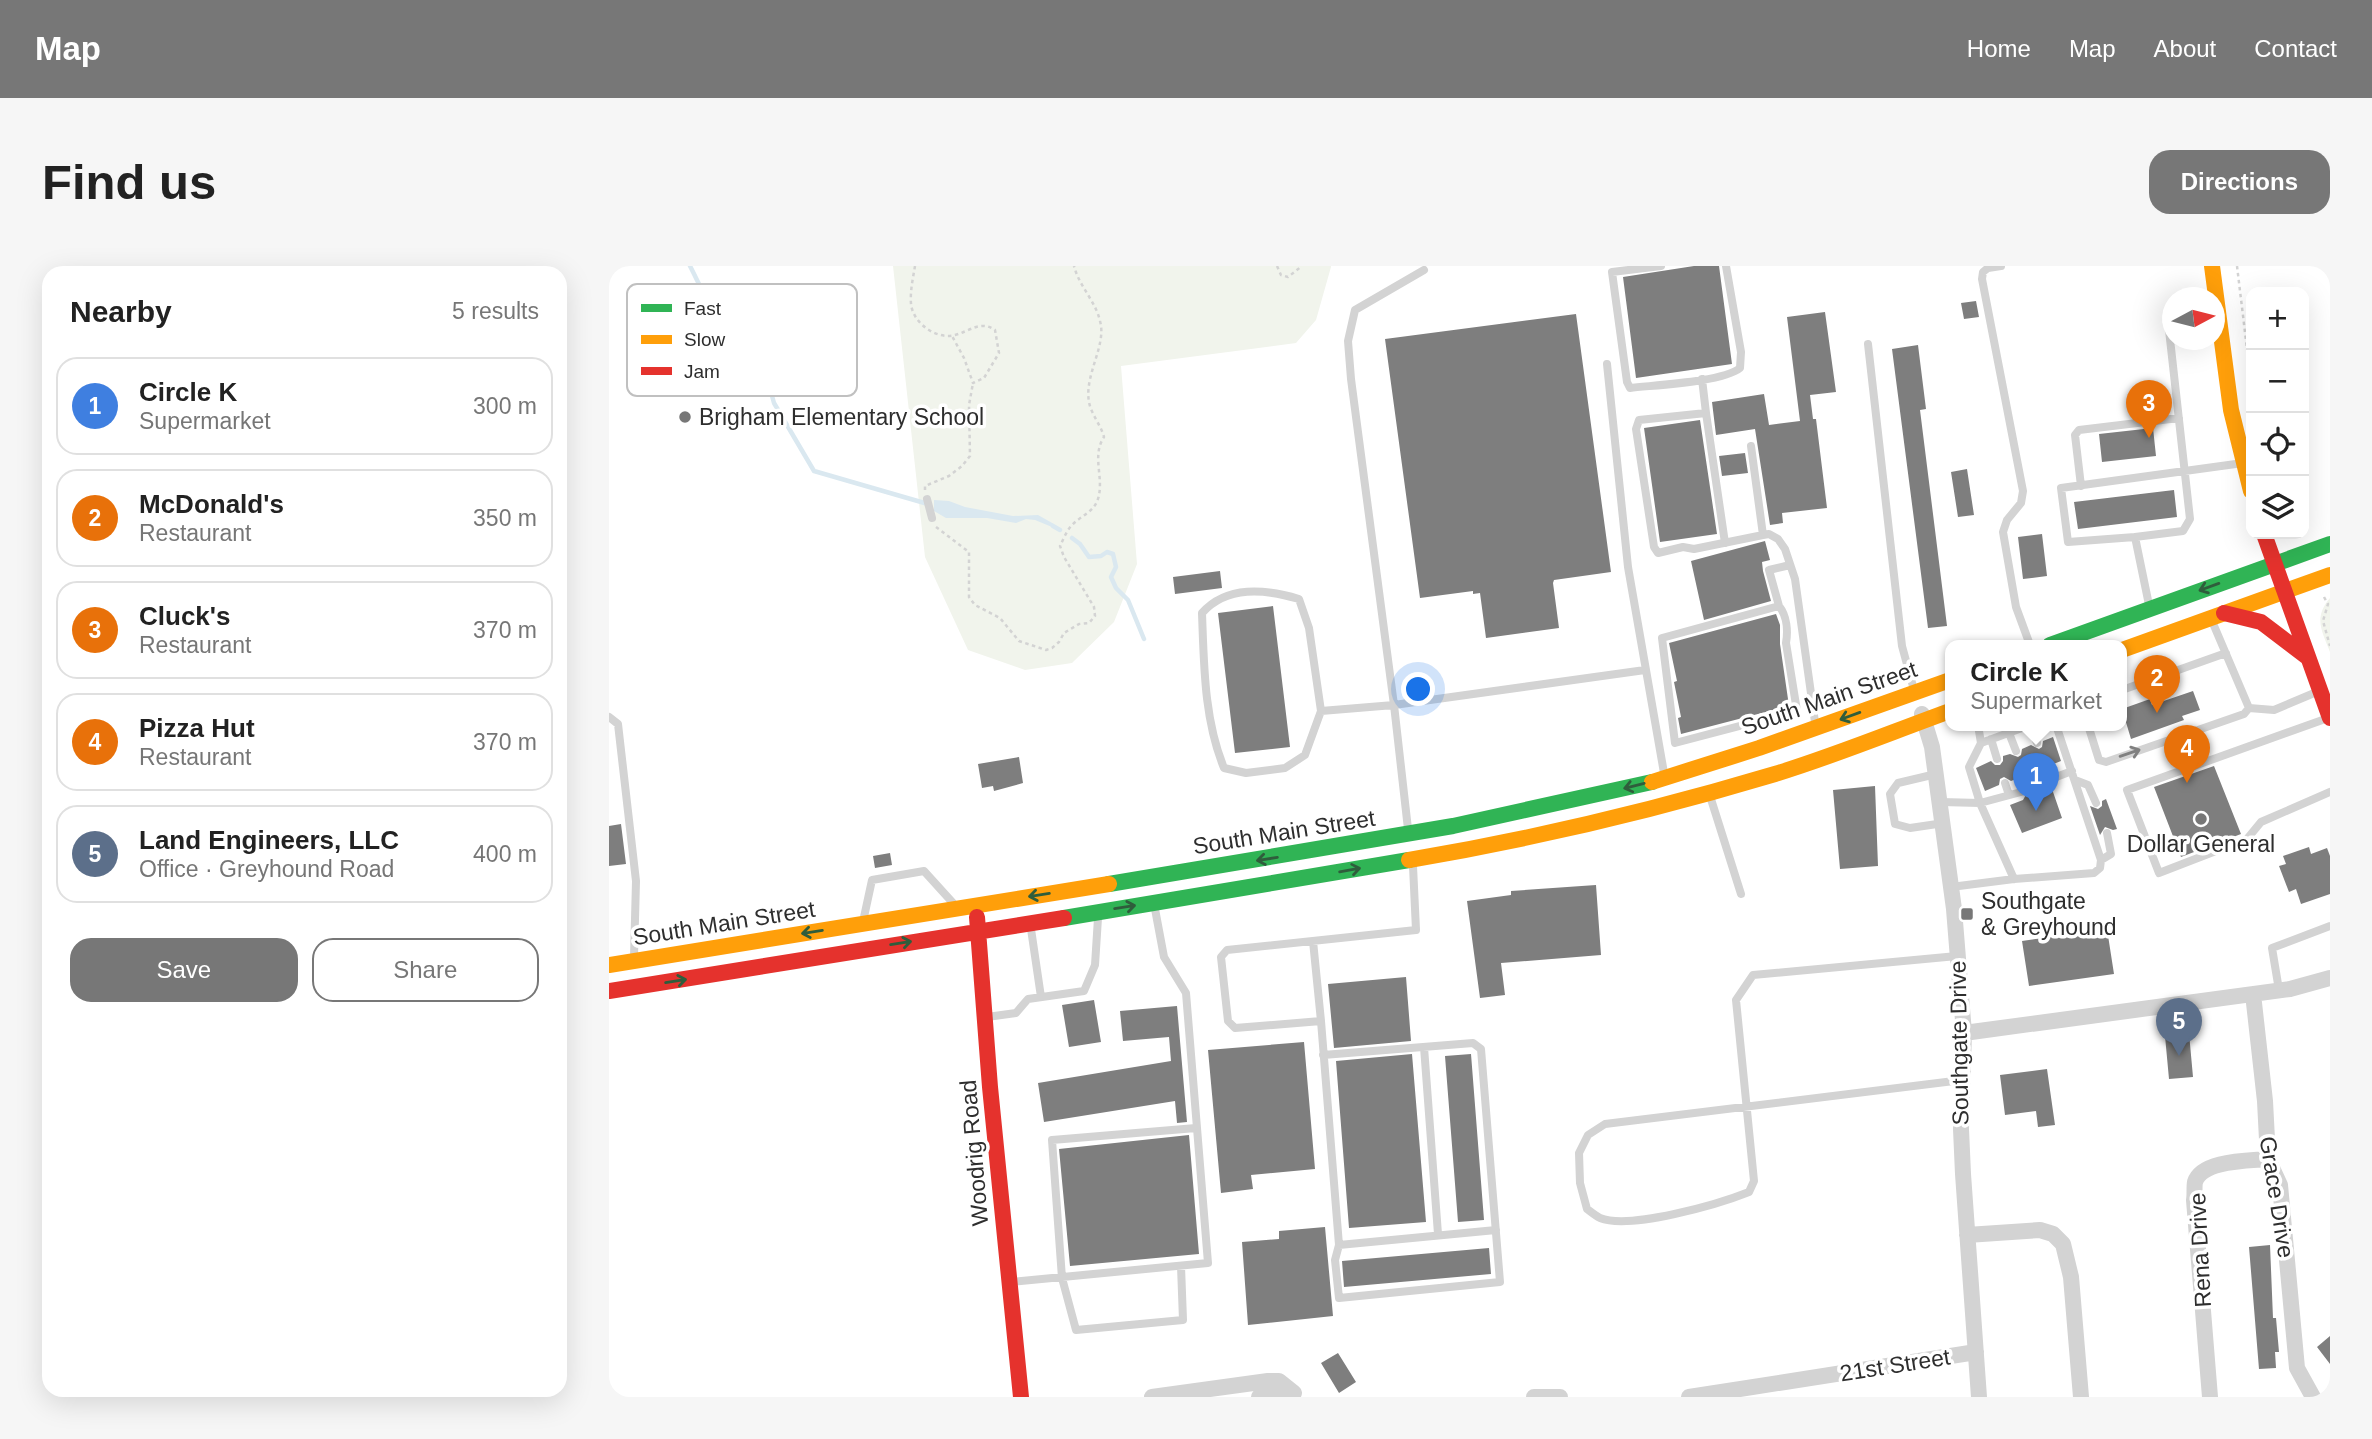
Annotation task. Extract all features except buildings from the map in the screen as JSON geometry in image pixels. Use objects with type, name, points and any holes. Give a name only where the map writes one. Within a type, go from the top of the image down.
[{"type":"main road","points":[[2212,266],[2214,287]]},
{"type":"main road","points":[[2222,350],[2231,410],[2247,476]]},
{"type":"main road","points":[[2309,537],[2330,541]]},
{"type":"main road","points":[[2266,539],[2330,718]]},
{"type":"main road","points":[[2064,640],[2330,541]]},
{"type":"main road","points":[[2127,648],[2330,575]]},
{"type":"main road","points":[[2218,615],[2261,622],[2307,657]]},
{"type":"main road","name":"South Main Street","points":[[609,965],[987,901],[1321,850],[1539,809],[1664,777],[1816,728],[1945,682]]},
{"type":"main road","points":[[609,992],[1413,860],[1545,835],[1670,804],[1778,773],[1945,713]]},
{"type":"main road","name":"Woodrig Road","points":[[987,901],[979,930],[1021,1397]]},
{"type":"street","name":"Southgate Drive","points":[[1915,692],[1933,747],[1951,887],[1964,1033],[1961,1129],[1979,1397]]},
{"type":"street","points":[[1964,1033],[2280,990],[2330,978]]},
{"type":"street","name":"Grace Drive","points":[[2253,994],[2265,1101],[2268,1158],[2280,1185],[2297,1368],[2312,1397]]},
{"type":"street","name":"Rena Drive","points":[[2210,1397],[2195,1182],[2203,1171],[2215,1165],[2268,1158]]},
{"type":"street","points":[[1967,1234],[2040,1230],[2053,1234],[2063,1244],[2071,1277],[2081,1397]]},
{"type":"street","name":"21st Street","points":[[1689,1397],[1976,1352]]},
{"type":"street","points":[[1152,1397],[1268,1381],[1279,1381],[1295,1395]]},
{"type":"street","points":[[1259,1397],[1295,1395]]},
{"type":"street","points":[[1534,1397],[1560,1397]]},
{"type":"lane","points":[[1661,266],[1611,269],[1630,388],[1702,379],[1734,373],[1740,368],[1741,352],[1726,266]]},
{"type":"lane","points":[[2001,266],[1988,268],[1983,272],[1982,279],[2023,491],[2021,503],[2007,520],[2003,532],[2016,607],[2028,640]]},
{"type":"lane","points":[[1321,1021],[1235,1028],[1228,1021],[1221,957],[1227,950],[1416,930],[1413,860],[1351,380],[1349,341],[1355,310],[1424,270]]},
{"type":"lane","points":[[1868,344],[1902,646],[1915,692]]},
{"type":"lane","points":[[2171,350],[2185,471],[2190,519],[2183,531],[2068,542],[2061,488],[2081,486],[2185,471],[2243,463]]},
{"type":"lane","points":[[1607,364],[1628,567],[1670,804]]},
{"type":"lane","points":[[1702,379],[1725,543]]},
{"type":"lane","points":[[1706,413],[1639,420],[1636,429],[1654,547],[1658,553],[1683,547],[1694,549],[1769,534],[1778,539],[1785,549],[1794,579],[1816,728]]},
{"type":"lane","points":[[2081,486],[2075,435],[2079,430],[2179,418]]},
{"type":"lane","points":[[1751,446],[1763,535]]},
{"type":"lane","points":[[927,499],[932,518]]},
{"type":"lane","points":[[2135,537],[2150,608]]},
{"type":"lane","points":[[1779,606],[1662,638],[1675,743],[1797,711],[1786,643],[1788,634],[1769,570],[1790,565]]},
{"type":"lane","points":[[1273,591],[1299,599],[1309,628],[1321,711],[1305,755],[1285,768],[1246,773],[1224,768],[1215,746],[1205,688],[1202,613],[1212,602],[1235,593],[1273,591]]},
{"type":"lane","points":[[2218,615],[2226,653],[2249,708]]},
{"type":"lane","points":[[2127,688],[2226,653]]},
{"type":"lane","points":[[1321,711],[1394,705],[1645,670]]},
{"type":"lane","points":[[2249,708],[2274,710],[2320,691]]},
{"type":"lane","points":[[2090,731],[2099,760],[2106,762],[2244,714],[2249,708]]},
{"type":"lane","points":[[609,717],[618,724],[636,881],[634,961]]},
{"type":"lane","points":[[2330,718],[2127,790],[2159,873],[2247,839],[2261,821],[2330,792]]},
{"type":"lane","points":[[1979,731],[1981,743],[1969,767],[1980,803],[2014,879]]},
{"type":"lane","points":[[1981,743],[2014,731]]},
{"type":"lane","points":[[2032,731],[2037,743]]},
{"type":"lane","points":[[1951,887],[2094,873],[2100,868],[2101,860],[2058,731]]},
{"type":"lane","points":[[2009,733],[2016,751]]},
{"type":"lane","points":[[1991,739],[1997,759]]},
{"type":"lane","points":[[2045,768],[2050,780]]},
{"type":"lane","points":[[1937,774],[1898,783],[1890,794],[1895,824],[1910,828],[1944,823]]},
{"type":"lane","points":[[2035,785],[2074,776],[2088,785],[2096,803]]},
{"type":"lane","points":[[2005,783],[2009,795]]},
{"type":"lane","points":[[1941,802],[1980,803],[2021,792]]},
{"type":"lane","points":[[1709,793],[1741,894]]},
{"type":"lane","points":[[2101,860],[2111,854],[2107,833]]},
{"type":"lane","points":[[863,923],[872,880],[924,871],[958,908]]},
{"type":"lane","points":[[987,901],[996,928]]},
{"type":"lane","points":[[1009,1282],[1208,1263],[1187,993],[1164,957],[1154,903]]},
{"type":"lane","points":[[985,1017],[1016,1013],[1028,999],[1084,991],[1095,965],[1098,912]]},
{"type":"lane","points":[[1030,922],[1041,997]]},
{"type":"lane","points":[[2280,990],[2272,948],[2330,926]]},
{"type":"lane","points":[[1313,941],[1339,1245],[1335,1260],[1339,1298],[1500,1282],[1481,1049],[1473,1043],[1323,1055]]},
{"type":"lane","points":[[1957,956],[1753,975],[1736,1000],[1745,1107],[1754,1181],[1749,1192],[1699,1209],[1628,1221],[1602,1219],[1587,1209],[1580,1183],[1579,1153],[1588,1135],[1605,1124],[1745,1107],[1962,1080]]},
{"type":"lane","points":[[1424,1047],[1438,1234]]},
{"type":"lane","points":[[1181,1266],[1182,1320],[1076,1330],[1062,1278],[1052,1140],[1196,1128]]},
{"type":"lane","points":[[1339,1245],[1496,1230]]},
{"type":"path","points":[[915,266],[911,308],[923,325],[936,335],[952,336],[977,326],[988,325],[995,330],[999,354],[996,362],[984,378],[972,383]]},
{"type":"path","points":[[932,518],[935,526],[969,552],[968,597],[975,605],[1000,618],[1019,641],[1046,650],[1059,642],[1064,633],[1079,624],[1089,623],[1095,616],[1094,607],[1060,546],[1070,527],[1091,512],[1099,499],[1101,484],[1097,458],[1099,445],[1104,437],[1089,404],[1089,382],[1101,331],[1100,319],[1074,266]]},
{"type":"path","points":[[1277,266],[1281,275],[1289,277],[1302,266]]},
{"type":"path","points":[[2237,266],[2247,350]]},
{"type":"path","points":[[927,499],[925,486],[949,476],[963,466],[970,456],[969,405],[972,383],[964,358],[952,336]]},
{"type":"path","points":[[2325,600],[2328,604],[2323,621],[2330,646]]},
{"type":"shaded area","points":[[893,266],[1331,267],[1316,320],[1296,343],[1121,366],[1137,564],[1114,622],[1072,663],[1025,670],[968,650],[925,557]]},
{"type":"shaded area","points":[[934,500],[1013,516],[1038,515],[1054,524],[1052,527],[1026,519],[1016,523],[987,518],[946,518],[934,511]]},
{"type":"shaded area","points":[[2330,598],[2330,652],[2320,618]]},
{"type":"waterway","points":[[690,266],[700,284]]},
{"type":"waterway","points":[[772,396],[814,471],[928,504]]},
{"type":"waterway","points":[[1053,526],[1060,530]]},
{"type":"waterway","points":[[1072,538],[1089,557],[1101,556],[1107,552],[1113,554],[1116,567],[1111,577],[1116,588],[1128,600],[1144,639]]},
{"type":"traffic: fast","points":[[2064,640],[2330,544]]},
{"type":"traffic: fast","points":[[1109,884],[1453,826],[1652,782]]},
{"type":"traffic: fast","points":[[1064,918],[1409,860]]},
{"type":"traffic: slow","points":[[2212,266],[2231,410],[2247,476]]},
{"type":"traffic: slow","points":[[2127,648],[2330,575]]},
{"type":"traffic: slow","points":[[1652,782],[1759,748],[1945,682]]},
{"type":"traffic: slow","points":[[1409,860],[1548,833],[1685,800],[1797,767],[1945,713]]},
{"type":"traffic: slow","points":[[609,965],[1109,884]]},
{"type":"traffic: jam","points":[[2266,539],[2330,718]]},
{"type":"traffic: jam","points":[[2224,613],[2261,622],[2307,657]]},
{"type":"traffic: jam","points":[[977,917],[990,1087],[1021,1397]]},
{"type":"traffic: jam","points":[[609,991],[1064,918]]},
{"type":"place","name":"Brigham Elementary School","points":[[685,417]]},
{"type":"place","name":"Cluck's","points":[[2149,438]]},
{"type":"place","name":"McDonald's","points":[[2157,713]]},
{"type":"place","name":"Pizza Hut","points":[[2187,783]]},
{"type":"place","name":"Circle K","points":[[2036,811]]},
{"type":"place","name":"Dollar General","points":[[2201,819]]},
{"type":"place","name":"Southgate & Greyhound","points":[[1967,914]]},
{"type":"place","name":"Land Engineers, LLC","points":[[2179,1056]]}]
